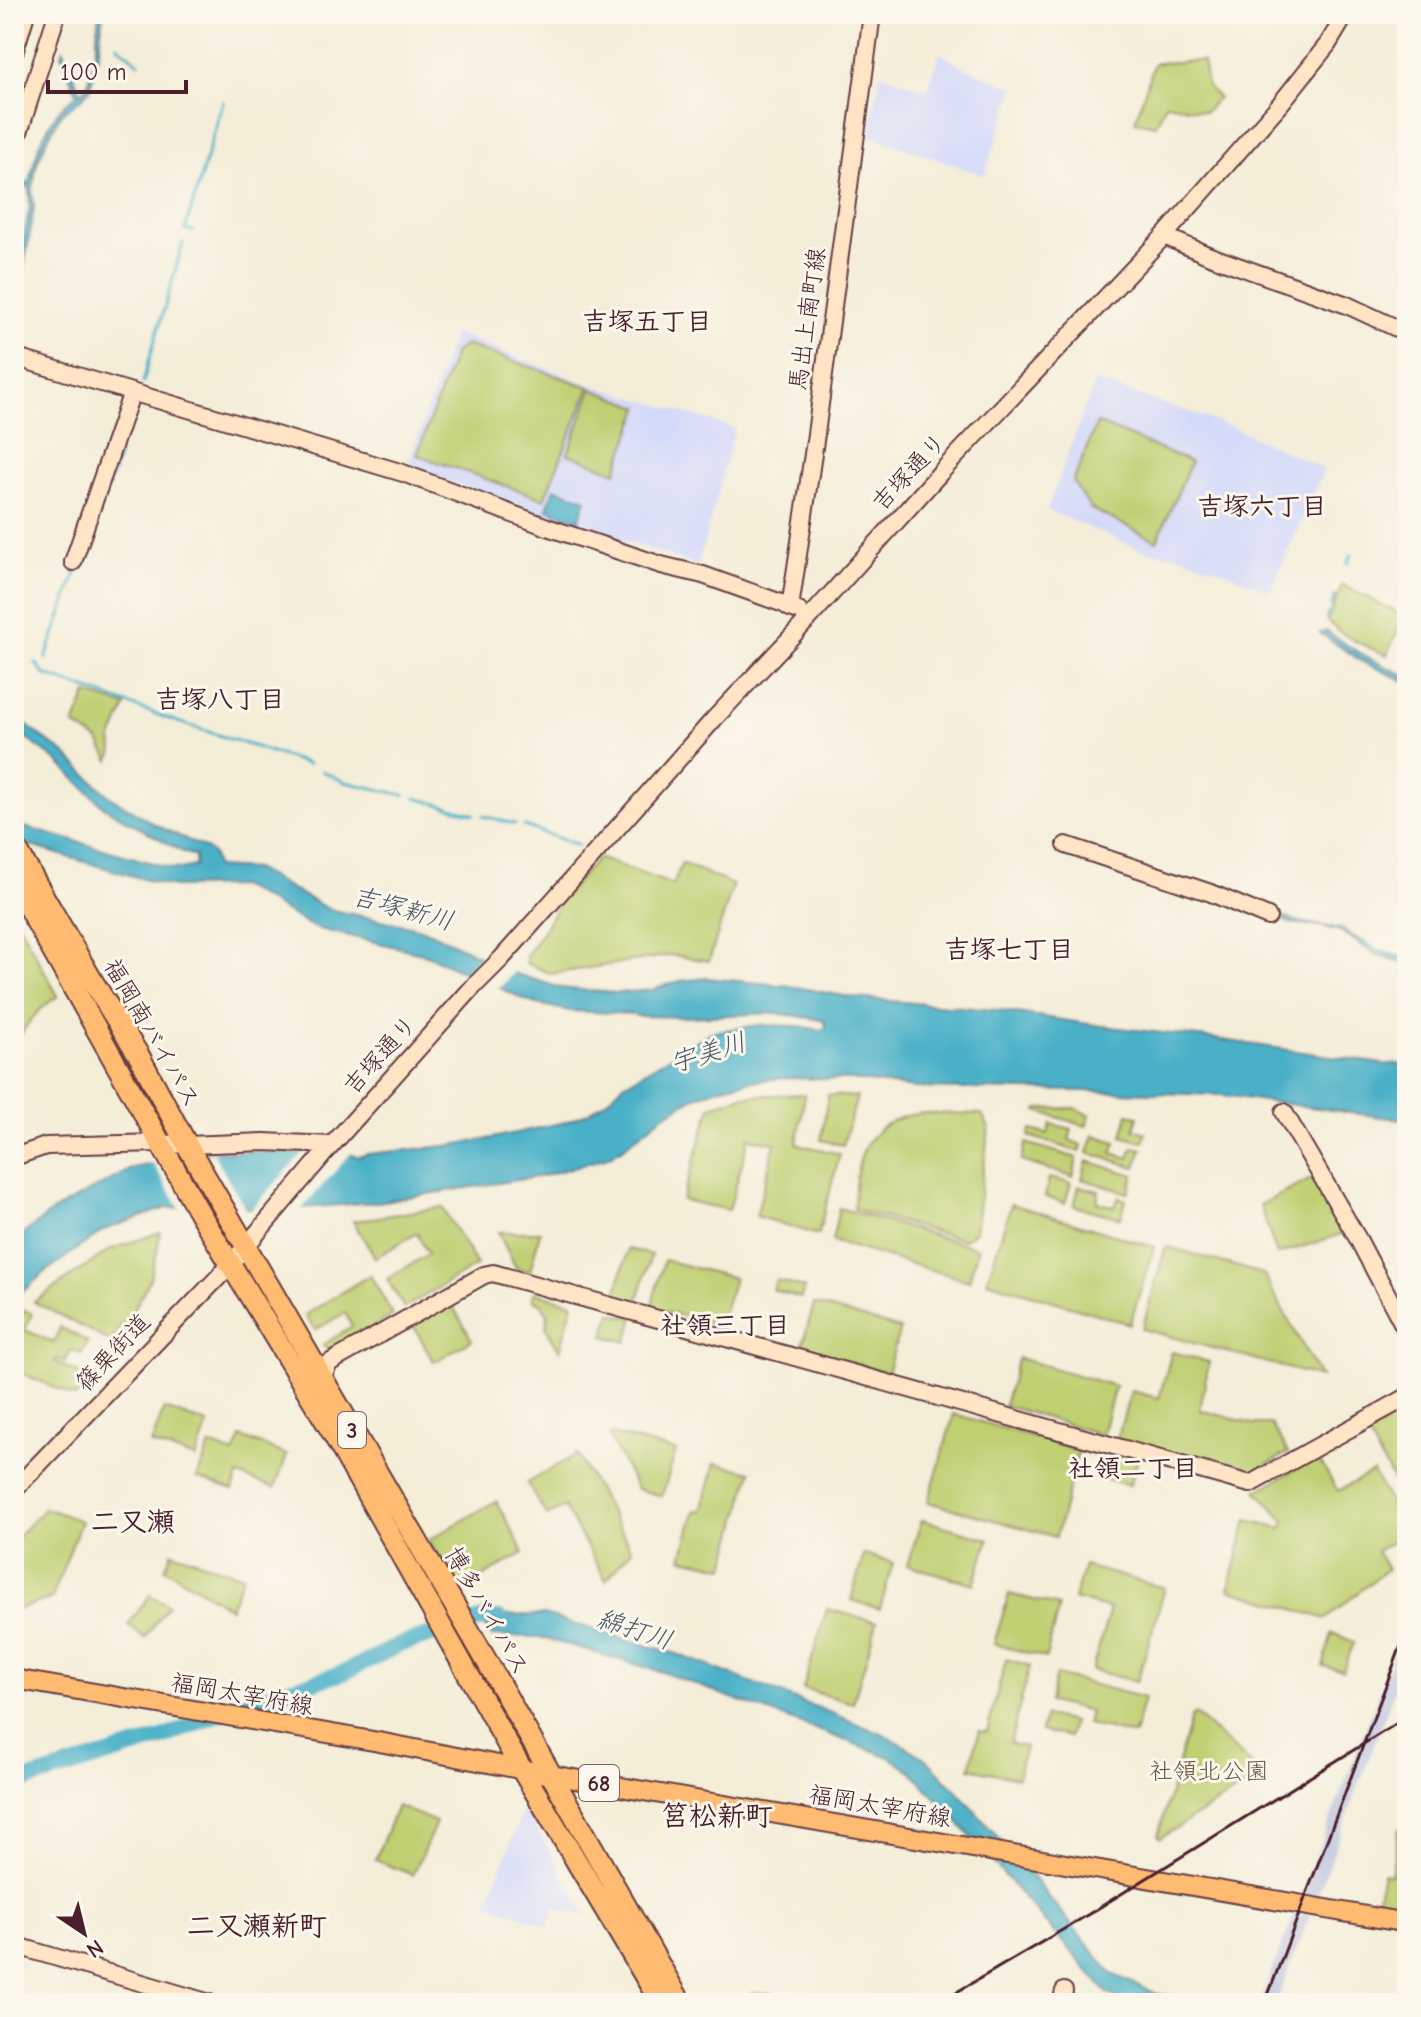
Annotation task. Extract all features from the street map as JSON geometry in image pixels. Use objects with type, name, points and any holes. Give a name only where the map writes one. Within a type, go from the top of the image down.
[{"type":"highway","name":"福岡南バイパス","points":[[14,845],[138,1054],[246,1246]]},
{"type":"highway","name":"福岡南バイパス","points":[[14,882],[230,1265]]},
{"type":"highway","name":"博多バイパス","points":[[246,1246],[681,2003]]},
{"type":"highway","name":"博多バイパス","points":[[230,1265],[331,1430],[522,1770],[661,2003]]},
{"type":"main road","name":"福岡太宰府線","points":[[14,1679],[1407,1923]]},
{"type":"street","points":[[24,21],[30,28],[38,14]]},
{"type":"street","points":[[14,148],[57,14]]},
{"type":"street","name":"馬出上南町線","points":[[790,608],[872,14]]},
{"type":"street","name":"吉塚通り","points":[[246,1246],[328,1150],[714,719],[1164,236],[1281,103],[1328,44],[1346,14]]},
{"type":"street","points":[[14,53],[24,21]]},
{"type":"street","points":[[1164,236],[1210,256],[1347,305],[1407,333]]},
{"type":"street","points":[[14,357],[403,473],[550,528],[661,565],[703,575],[812,615]]},
{"type":"street","points":[[73,562],[132,392]]},
{"type":"street","points":[[1066,845],[1226,898],[1268,917]]},
{"type":"street","points":[[1284,1112],[1358,1239],[1407,1332]]},
{"type":"street","points":[[14,1157],[46,1146],[164,1150],[264,1142],[328,1150]]},
{"type":"street","name":"篠栗街道","points":[[14,1490],[246,1246]]},
{"type":"street","points":[[313,1403],[329,1363],[484,1275],[493,1273],[1250,1484],[1407,1397]]},
{"type":"street","points":[[14,1945],[210,2003]]},
{"type":"shaded area","points":[[940,53],[962,66],[1015,88],[984,175],[863,134],[862,127],[870,127],[881,74],[927,91]]},
{"type":"shaded area","points":[[454,333],[588,384],[735,428],[698,566],[407,467]]},
{"type":"shaded area","points":[[1095,381],[1227,425],[1324,469],[1270,592],[1226,572],[1174,554],[1148,552],[1047,510]]},
{"type":"shaded area","points":[[1407,1620],[1407,1656],[1317,1897],[1276,2003],[1260,2003]]},
{"type":"shaded area","points":[[524,1807],[587,1916],[555,1908],[548,1927],[488,1903]]},
{"type":"green space","points":[[1203,61],[1207,85],[1218,98],[1205,112],[1166,103],[1156,125],[1135,121],[1154,63]]},
{"type":"green space","points":[[466,345],[590,387],[544,499],[417,455],[455,352]]},
{"type":"green space","points":[[592,389],[640,407],[616,472],[568,454]]},
{"type":"green space","points":[[1097,423],[1191,462],[1157,541],[1091,509],[1073,482]]},
{"type":"green space","points":[[1342,585],[1404,616],[1387,655],[1348,637],[1327,621]]},
{"type":"green space","points":[[87,694],[126,706],[112,738],[110,761],[99,741],[74,725]]},
{"type":"green space","points":[[598,858],[673,885],[682,863],[733,885],[709,961],[672,955],[551,974],[526,963],[526,956],[560,901]]},
{"type":"green space","points":[[14,915],[58,996],[32,1020],[14,1050]]},
{"type":"green space","points":[[805,1094],[797,1144],[840,1154],[818,1235],[756,1216],[775,1143],[749,1138],[729,1210],[682,1200],[711,1106],[743,1096]]},
{"type":"green space","points":[[828,1095],[857,1097],[843,1145],[821,1140]]},
{"type":"green space","points":[[1075,1108],[1090,1115],[1086,1126],[1037,1111],[1038,1109]]},
{"type":"green space","points":[[923,1113],[982,1114],[989,1128],[975,1232],[964,1240],[854,1209],[857,1173],[867,1144],[888,1123]]},
{"type":"green space","points":[[1128,1114],[1138,1116],[1134,1129],[1146,1133],[1143,1142],[1122,1136]]},
{"type":"green space","points":[[1051,1124],[1072,1129],[1069,1140],[1082,1145],[1080,1152],[1029,1136],[1031,1130],[1048,1134]]},
{"type":"green space","points":[[1094,1135],[1116,1142],[1112,1153],[1129,1158],[1133,1147],[1142,1149],[1136,1167],[1088,1153]]},
{"type":"green space","points":[[1026,1143],[1077,1158],[1073,1177],[1021,1161]]},
{"type":"green space","points":[[1087,1161],[1134,1175],[1128,1193],[1082,1179]]},
{"type":"green space","points":[[1049,1178],[1071,1183],[1065,1203],[1045,1197]]},
{"type":"green space","points":[[1313,1178],[1342,1234],[1277,1255],[1260,1205]]},
{"type":"green space","points":[[1079,1186],[1099,1191],[1097,1202],[1114,1207],[1119,1197],[1126,1200],[1121,1218],[1074,1206]]},
{"type":"green space","points":[[1011,1204],[1154,1247],[1130,1324],[987,1281]]},
{"type":"green space","points":[[442,1207],[477,1265],[404,1308],[387,1279],[428,1254],[417,1233],[375,1258],[353,1221]]},
{"type":"green space","points":[[839,1208],[978,1248],[969,1281],[832,1241]]},
{"type":"green space","points":[[160,1232],[150,1279],[126,1325],[122,1324],[111,1342],[34,1302],[110,1250]]},
{"type":"green space","points":[[498,1232],[540,1232],[530,1271],[516,1268]]},
{"type":"green space","points":[[1169,1247],[1263,1274],[1320,1377],[1142,1329],[1165,1249]]},
{"type":"green space","points":[[628,1249],[651,1255],[637,1303],[615,1298]]},
{"type":"green space","points":[[664,1260],[734,1278],[720,1325],[651,1308]]},
{"type":"green space","points":[[370,1275],[393,1315],[329,1354],[323,1345],[352,1326],[345,1313],[315,1330],[305,1315]]},
{"type":"green space","points":[[776,1280],[804,1288],[801,1298],[773,1290]]},
{"type":"green space","points":[[533,1292],[573,1303],[560,1351],[546,1327],[548,1314],[541,1303],[533,1300]]},
{"type":"green space","points":[[451,1303],[472,1340],[434,1362],[413,1325]]},
{"type":"green space","points":[[814,1304],[900,1329],[887,1373],[801,1349]]},
{"type":"green space","points":[[25,1310],[32,1314],[25,1330],[54,1343],[60,1327],[88,1342],[81,1354],[71,1350],[65,1362],[57,1359],[55,1362],[91,1379],[75,1397],[14,1370],[20,1350],[14,1347],[14,1321]]},
{"type":"green space","points":[[611,1313],[634,1318],[627,1342],[604,1336]]},
{"type":"green space","points":[[1172,1352],[1209,1362],[1200,1410],[1253,1424],[1271,1424],[1288,1453],[1248,1475],[1117,1439],[1131,1391],[1159,1398]]},
{"type":"green space","points":[[1018,1358],[1115,1386],[1102,1435],[1004,1405]]},
{"type":"green space","points":[[164,1409],[208,1424],[196,1458],[151,1444]]},
{"type":"green space","points":[[1407,1413],[1407,1504],[1366,1433]]},
{"type":"green space","points":[[954,1414],[1079,1450],[1056,1537],[928,1502]]},
{"type":"green space","points":[[612,1434],[676,1451],[662,1496],[637,1489],[609,1436]]},
{"type":"green space","points":[[241,1437],[287,1455],[275,1488],[238,1475],[233,1490],[197,1478],[210,1445],[234,1454]]},
{"type":"green space","points":[[577,1454],[632,1550],[606,1580],[564,1507],[547,1516],[527,1483]]},
{"type":"green space","points":[[1112,1455],[1137,1461],[1130,1485],[1105,1479]]},
{"type":"green space","points":[[1317,1457],[1338,1491],[1373,1472],[1407,1534],[1376,1551],[1387,1569],[1326,1619],[1229,1589],[1247,1520],[1282,1528],[1285,1521],[1257,1491]]},
{"type":"green space","points":[[715,1463],[751,1472],[725,1567],[682,1558],[695,1510],[702,1511]]},
{"type":"green space","points":[[496,1501],[524,1553],[458,1591],[429,1540]]},
{"type":"green space","points":[[45,1508],[81,1521],[52,1598],[14,1611],[14,1540]]},
{"type":"green space","points":[[922,1520],[989,1539],[974,1584],[907,1565]]},
{"type":"green space","points":[[172,1552],[243,1576],[230,1608],[165,1568]]},
{"type":"green space","points":[[864,1554],[893,1563],[880,1609],[851,1600]]},
{"type":"green space","points":[[1084,1566],[1165,1588],[1137,1682],[1092,1670],[1110,1609],[1074,1599]]},
{"type":"green space","points":[[1009,1594],[1059,1606],[1046,1658],[994,1644]]},
{"type":"green space","points":[[150,1595],[168,1605],[145,1638],[128,1625]]},
{"type":"green space","points":[[827,1609],[877,1622],[853,1703],[803,1689]]},
{"type":"green space","points":[[1332,1633],[1354,1642],[1343,1671],[1323,1666]]},
{"type":"green space","points":[[1006,1659],[1030,1666],[1010,1743],[1025,1747],[1017,1778],[970,1768],[979,1731],[987,1732]]},
{"type":"green space","points":[[1056,1675],[1144,1698],[1134,1735],[1087,1724],[1090,1711],[1049,1702]]},
{"type":"green space","name":"社領北公園","points":[[1195,1714],[1261,1776],[1160,1838],[1158,1836],[1191,1717]]},
{"type":"green space","points":[[1045,1716],[1073,1722],[1069,1737],[1041,1731]]},
{"type":"green space","points":[[397,1806],[436,1822],[413,1875],[375,1860]]},
{"type":"green space","points":[[1399,1829],[1407,1830],[1407,1875],[1401,1875],[1394,1913],[1375,1910],[1383,1873],[1391,1874]]},
{"type":"green space","points":[[752,1992],[775,1993],[772,2003],[749,2003]]},
{"type":"water","points":[[99,14],[103,14],[99,50],[90,89],[61,114],[37,163],[29,239],[14,299],[30,206],[29,187],[22,185],[23,182],[29,184],[47,128],[62,107],[77,95],[61,54],[63,49],[81,93],[92,67]]},
{"type":"water","points":[[554,488],[586,499],[579,520],[547,509]]},
{"type":"water","points":[[1326,631],[1365,656],[1407,676],[1407,682],[1363,662],[1320,633]]},
{"type":"water","name":"宇美川","points":[[14,716],[65,754],[109,796],[156,825],[207,849],[213,854],[216,867],[255,869],[328,909],[430,932],[513,973],[561,988],[616,993],[651,990],[680,981],[707,978],[790,986],[856,998],[997,1010],[1407,1065],[1407,1119],[1222,1095],[915,1088],[852,1080],[789,1078],[750,1081],[693,1098],[608,1157],[543,1176],[377,1202],[301,1208],[166,1208],[104,1230],[45,1272],[14,1299],[14,1241],[53,1211],[133,1168],[218,1151],[349,1154],[359,1157],[493,1138],[565,1122],[587,1113],[624,1084],[711,1032],[760,1025],[821,1030],[826,1026],[824,1020],[775,1013],[636,1016],[570,1011],[533,1003],[422,953],[315,928],[239,886],[175,887],[14,841],[14,824],[170,868],[195,866],[195,856],[105,808],[56,760],[14,729]]},
{"type":"water","points":[[1277,913],[1290,920],[1341,929],[1376,949],[1407,958],[1407,964],[1375,954],[1340,931],[1289,923],[1276,916]]},
{"type":"water","points":[[544,1615],[677,1654],[889,1737],[926,1759],[960,1794],[1112,1974],[1157,1994],[1209,2003],[1126,2003],[1107,1993],[944,1806],[911,1772],[890,1757],[662,1672],[540,1637],[492,1636],[476,1616]]},
{"type":"pier","points":[[483,954],[517,969],[498,989],[464,974]]},
{"type":"pier","points":[[305,1151],[353,1151],[299,1212],[249,1212]]},
{"type":"pier","points":[[217,1152],[214,1155],[249,1212],[182,1212],[152,1162]]},
{"type":"waterway","points":[[117,45],[139,63]]},
{"type":"waterway","points":[[194,231],[185,230],[223,102]]},
{"type":"waterway","points":[[143,382],[183,243]]},
{"type":"waterway","points":[[97,518],[118,457]]},
{"type":"waterway","points":[[1347,564],[1351,555]]},
{"type":"waterway","points":[[46,658],[78,567]]},
{"type":"waterway","points":[[1331,606],[1335,596]]},
{"type":"waterway","points":[[1326,619],[1328,613]]},
{"type":"waterway","points":[[36,663],[44,674],[308,764]]},
{"type":"waterway","points":[[322,771],[345,782],[404,795]]},
{"type":"waterway","points":[[416,798],[474,814]]},
{"type":"waterway","points":[[483,816],[515,824]]},
{"type":"waterway","points":[[524,826],[578,845]]},
{"type":"waterway","name":"綿打川","points":[[14,1784],[160,1739],[247,1702],[343,1673],[399,1645],[483,1619],[499,1619]]},
{"type":"railway","points":[[1265,2003],[1407,1630]]},
{"type":"railway","points":[[938,2003],[1076,1922],[1407,1717]]},
{"type":"district","name":"吉塚五丁目","points":[[647,321]]},
{"type":"district","name":"吉塚六丁目","points":[[1262,506]]},
{"type":"district","name":"吉塚八丁目","points":[[220,699]]},
{"type":"district","name":"吉塚七丁目","points":[[1009,949]]},
{"type":"district","name":"社領三丁目","points":[[725,1325]]},
{"type":"district","name":"社領二丁目","points":[[1133,1468]]},
{"type":"district","name":"二又瀬","points":[[133,1521]]},
{"type":"district","name":"筥松新町","points":[[717,1815]]},
{"type":"district","name":"二又瀬新町","points":[[257,1925]]},
{"type":"water label","name":"吉塚新川","points":[[403,908]]}]
